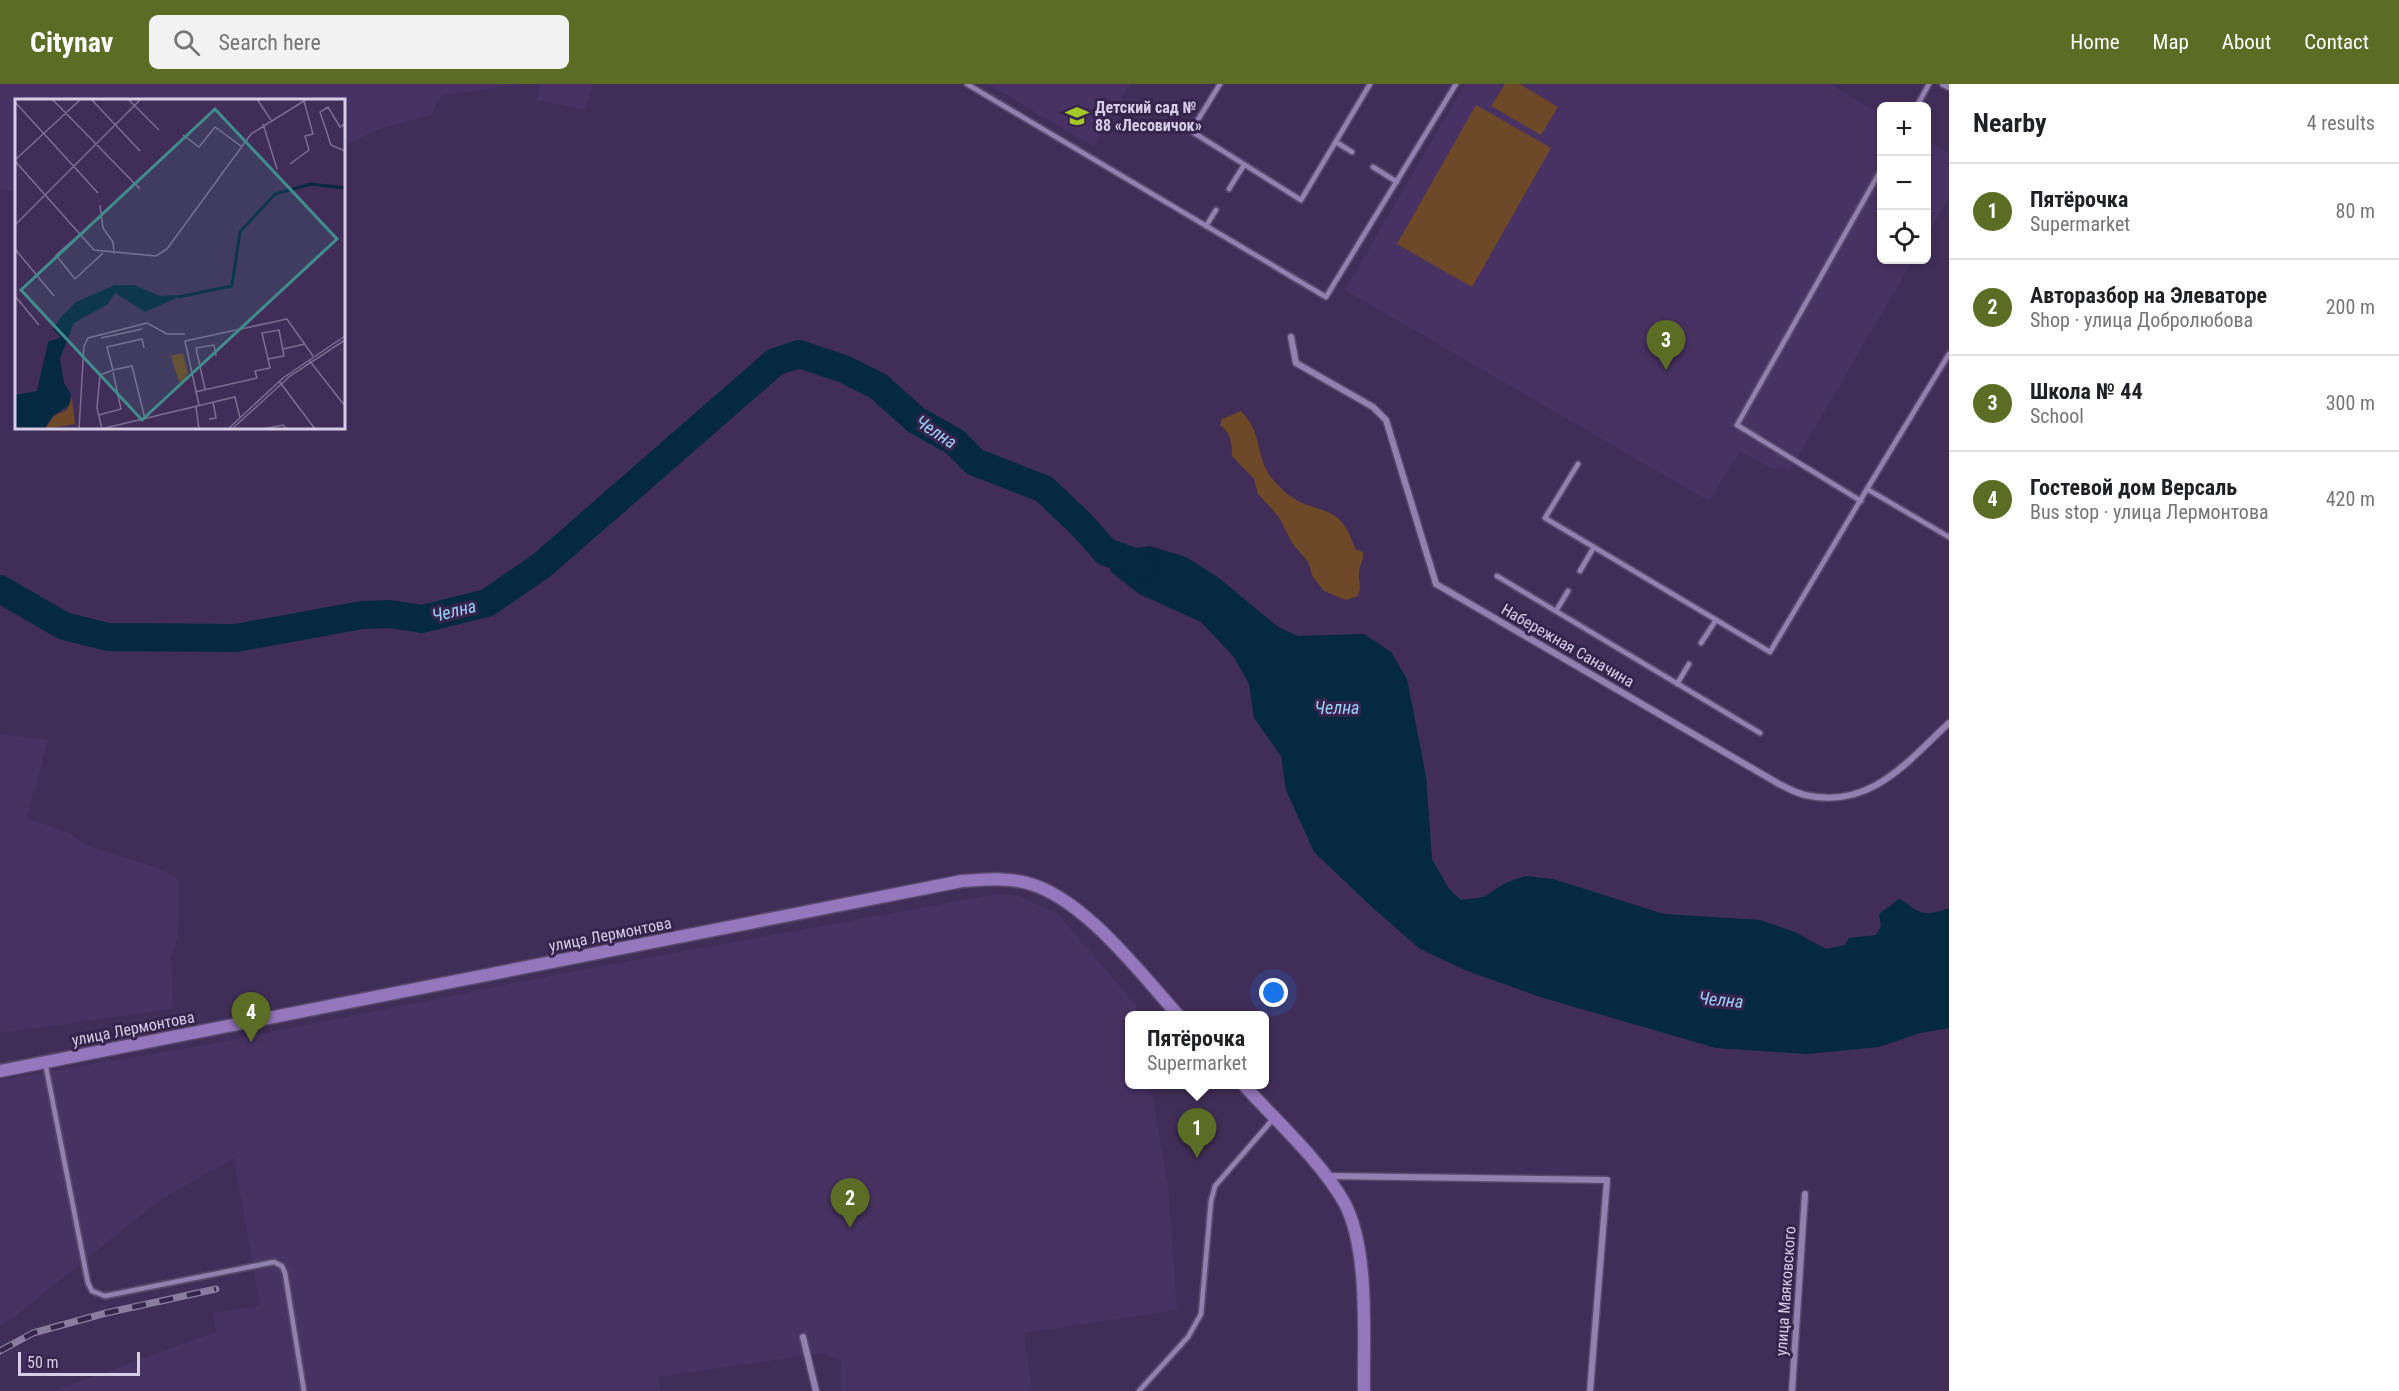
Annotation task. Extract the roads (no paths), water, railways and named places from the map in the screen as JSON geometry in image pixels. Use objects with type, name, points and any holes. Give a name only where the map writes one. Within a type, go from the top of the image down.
[{"type":"street","points":[[1943,84],[1949,87]]},
{"type":"street","name":"Набережная Саначина","points":[[1291,337],[1296,363],[1373,407],[1386,420],[1436,584],[1779,784],[1804,795],[1838,797],[1854,795],[1875,787],[1893,776],[1949,723]]},
{"type":"street","name":"улица Лермонтова","points":[[0,1071],[962,881],[1000,879],[1028,883],[1059,897],[1090,920],[1174,1011]]},
{"type":"street","points":[[1247,1089],[1327,1176],[1345,1204],[1357,1240],[1362,1275],[1364,1391]]},
{"type":"street","points":[[1327,1176],[1607,1180],[1590,1391]]},
{"type":"street","name":"улица Маяковского","points":[[1792,1391],[1805,1194]]},
{"type":"street","points":[[802,1337],[816,1391]]},
{"type":"lane","points":[[967,84],[1326,297],[1456,84]]},
{"type":"lane","points":[[1220,84],[1191,131],[1301,200],[1371,84]]},
{"type":"lane","points":[[1919,102],[1929,84]]},
{"type":"lane","points":[[1336,142],[1352,152]]},
{"type":"lane","points":[[1229,189],[1244,165]]},
{"type":"lane","points":[[1374,167],[1397,182]]},
{"type":"lane","points":[[1861,501],[1737,425],[1877,175]]},
{"type":"lane","points":[[1206,226],[1216,210]]},
{"type":"lane","points":[[1578,464],[1545,518],[1770,652],[1949,354]]},
{"type":"lane","points":[[1867,489],[1949,537]]},
{"type":"lane","points":[[1580,571],[1594,547]]},
{"type":"lane","points":[[1497,576],[1760,733]]},
{"type":"lane","points":[[1556,611],[1568,591]]},
{"type":"lane","points":[[1701,643],[1716,620]]},
{"type":"lane","points":[[1677,684],[1689,664]]},
{"type":"lane","points":[[45,1062],[88,1283],[92,1291],[105,1296],[274,1262],[282,1266],[285,1273],[304,1391]]},
{"type":"lane","points":[[1139,1391],[1188,1338],[1201,1314],[1210,1201],[1215,1186],[1274,1119]]},
{"type":"water","name":"Челна","points":[[1150,546],[1186,557],[1219,578],[1278,627],[1298,636],[1364,634],[1391,652],[1407,679],[1426,776],[1432,859],[1449,889],[1461,900],[1484,897],[1505,883],[1526,876],[1553,879],[1664,914],[1760,920],[1795,932],[1826,949],[1845,945],[1849,938],[1876,935],[1881,926],[1879,914],[1899,899],[1924,913],[1949,908],[1949,1028],[1920,1033],[1879,1047],[1808,1054],[1716,1048],[1540,997],[1465,970],[1420,949],[1314,852],[1286,790],[1281,756],[1254,718],[1249,684],[1234,657],[1201,622],[1139,594],[1111,572],[1106,552]]},
{"type":"waterway","name":"Челна","points":[[0,589],[64,626],[108,637],[236,638],[362,615],[390,614],[422,619],[487,603],[541,566],[775,362],[799,354],[844,369],[878,386],[916,420],[955,442],[975,462],[1044,489],[1081,524],[1106,552],[1143,565]]},
{"type":"railway","points":[[0,1351],[33,1333],[106,1313],[216,1289]]},
{"type":"place","name":"Детский сад № 88 «Лесовичок»","points":[[1077,116]]},
{"type":"place","name":"Школа № 44","points":[[1666,370]]},
{"type":"place","name":"Гостевой дом Версаль","points":[[251,1042]]},
{"type":"place","name":"Пятёрочка","points":[[1197,1158]]},
{"type":"place","name":"Авторазбор на Элеваторе","points":[[850,1228]]}]
